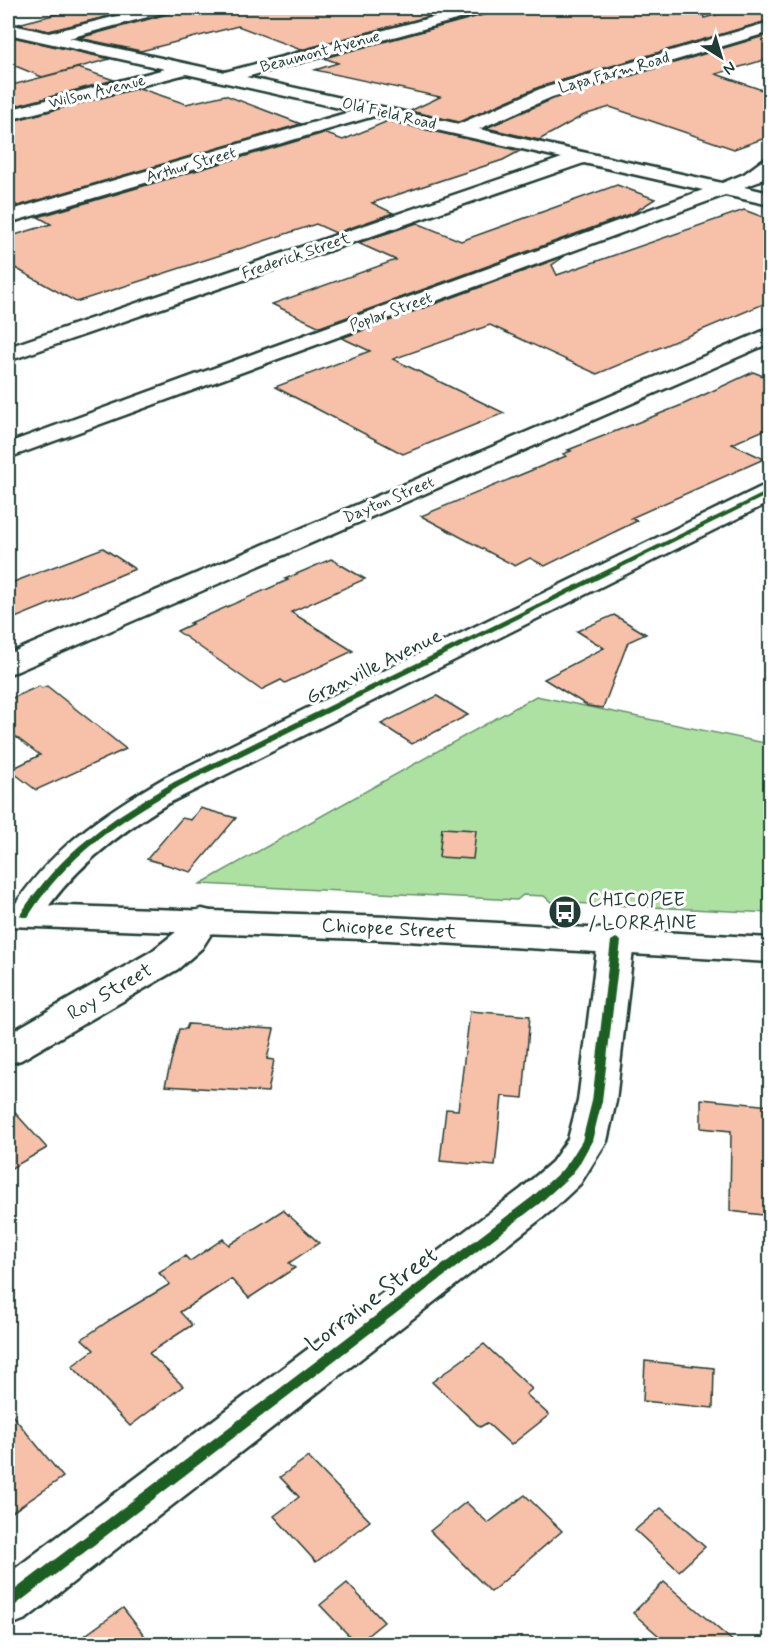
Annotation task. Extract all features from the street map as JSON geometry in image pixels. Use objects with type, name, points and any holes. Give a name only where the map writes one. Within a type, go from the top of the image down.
[{"type":"street","points":[[50,38],[165,8]]},
{"type":"street","name":"Beaumont Avenue","points":[[225,77],[484,8]]},
{"type":"street","name":"Lapa Farm Road","points":[[461,130],[509,107],[546,93],[771,27]]},
{"type":"street","name":"Old Field Road","points":[[9,30],[771,199]]},
{"type":"street","name":"Wilson Avenue","points":[[8,115],[186,68]]},
{"type":"street","name":"Arthur Street","points":[[8,217],[374,110]]},
{"type":"street","name":"Frederick Street","points":[[8,354],[584,157]]},
{"type":"street","name":"Poplar Street","points":[[8,451],[725,188],[751,178],[771,164]]},
{"type":"street","name":"Dayton Street","points":[[8,665],[771,335]]},
{"type":"street","name":"Granville Avenue","points":[[16,915],[74,855],[131,810],[168,789],[771,492]]},
{"type":"street","name":"Chicopee Street","points":[[16,915],[202,920],[616,940],[771,950]]},
{"type":"street","name":"Roy Street","points":[[8,1051],[165,960],[189,940],[202,920]]},
{"type":"street","name":"Lorraine Street","points":[[8,1603],[536,1200],[566,1173],[581,1152],[591,1127],[597,1101],[616,940]]},
{"type":"green space","points":[[536,696],[770,744],[770,913],[551,902],[544,896],[523,895],[517,900],[200,884]]},
{"type":"building","points":[[80,8],[142,8],[49,31],[18,24]]},
{"type":"building","points":[[175,8],[405,8],[431,16],[301,50],[238,26],[141,51],[79,38],[171,13]]},
{"type":"building","points":[[493,8],[702,8],[704,18],[741,8],[771,8],[771,20],[539,87],[459,122],[410,111],[440,97],[315,70],[338,63],[324,58],[490,13]]},
{"type":"building","points":[[771,34],[771,58],[716,74],[771,93],[771,136],[734,149],[610,107],[584,115],[539,140],[486,128],[553,99]]},
{"type":"building","points":[[8,36],[110,59],[42,77],[8,63]]},
{"type":"building","points":[[78,68],[114,80],[8,108],[8,86]]},
{"type":"building","points":[[139,88],[186,104],[225,95],[301,124],[18,206],[8,200],[8,122]]},
{"type":"building","points":[[388,121],[520,151],[503,160],[372,203],[393,213],[336,233],[316,224],[76,302],[8,264],[8,237],[51,224],[38,217],[324,133],[343,140]]},
{"type":"building","points":[[617,185],[655,199],[633,213],[320,327],[272,304],[396,260],[358,243],[417,223],[461,241]]},
{"type":"building","points":[[744,210],[771,220],[771,301],[597,374],[490,325],[393,359],[504,413],[403,454],[275,387],[370,351],[342,338],[565,256],[552,265],[557,275]]},
{"type":"building","points":[[753,372],[771,379],[771,427],[732,444],[764,459],[631,518],[637,521],[545,566],[530,558],[515,566],[421,516],[566,456],[563,454],[571,451],[568,450],[682,405]]},
{"type":"building","points":[[103,548],[135,569],[8,621],[8,584]]},
{"type":"building","points":[[331,559],[365,579],[291,612],[353,651],[285,683],[281,680],[261,690],[177,631],[192,624],[190,623]]},
{"type":"building","points":[[614,615],[646,634],[628,642],[603,708],[588,706],[544,679],[604,648],[577,631]]},
{"type":"building","points":[[39,686],[42,688],[47,686],[126,749],[36,790],[10,770],[40,755],[8,731],[8,700]]},
{"type":"building","points":[[437,696],[468,715],[412,744],[381,724]]},
{"type":"building","points":[[200,808],[236,818],[191,872],[147,859],[182,818],[191,820]]},
{"type":"building","points":[[442,828],[476,830],[473,859],[439,857]]},
{"type":"building","points":[[470,1011],[530,1016],[523,1098],[502,1096],[495,1166],[440,1161],[446,1109],[458,1110]]},
{"type":"building","points":[[188,1024],[274,1029],[267,1059],[274,1060],[268,1092],[165,1086],[179,1029],[186,1029]]},
{"type":"building","points":[[701,1099],[771,1106],[771,1216],[730,1211],[731,1131],[701,1128]]},
{"type":"building","points":[[8,1105],[47,1148],[8,1170]]},
{"type":"building","points":[[283,1210],[319,1243],[289,1263],[295,1268],[249,1298],[231,1279],[180,1312],[192,1325],[149,1353],[183,1386],[130,1426],[72,1366],[94,1350],[82,1339],[170,1284],[159,1273],[185,1256],[190,1261],[223,1239],[229,1245]]},
{"type":"building","points":[[484,1344],[532,1389],[526,1394],[549,1415],[511,1445],[487,1423],[480,1427],[432,1382]]},
{"type":"building","points":[[645,1361],[714,1368],[713,1408],[643,1401]]},
{"type":"building","points":[[8,1410],[63,1477],[8,1515]]},
{"type":"building","points":[[308,1457],[370,1521],[316,1562],[274,1516],[299,1497],[280,1477]]},
{"type":"building","points":[[525,1495],[562,1531],[491,1592],[430,1531],[466,1502],[488,1523]]},
{"type":"building","points":[[661,1508],[705,1547],[679,1571],[635,1530]]},
{"type":"building","points":[[664,1582],[736,1644],[668,1644],[633,1613]]},
{"type":"building","points":[[347,1583],[384,1622],[357,1644],[320,1605]]},
{"type":"building","points":[[123,1608],[151,1644],[73,1644]]},
{"type":"cycle path","points":[[25,915],[39,894],[72,856],[112,824],[177,784],[770,492]]},
{"type":"cycle path","points":[[8,1603],[536,1200],[566,1173],[587,1141],[597,1101],[616,941]]},
{"type":"place","name":"CHICOPEE / LORRAINE","points":[[565,912]]}]
